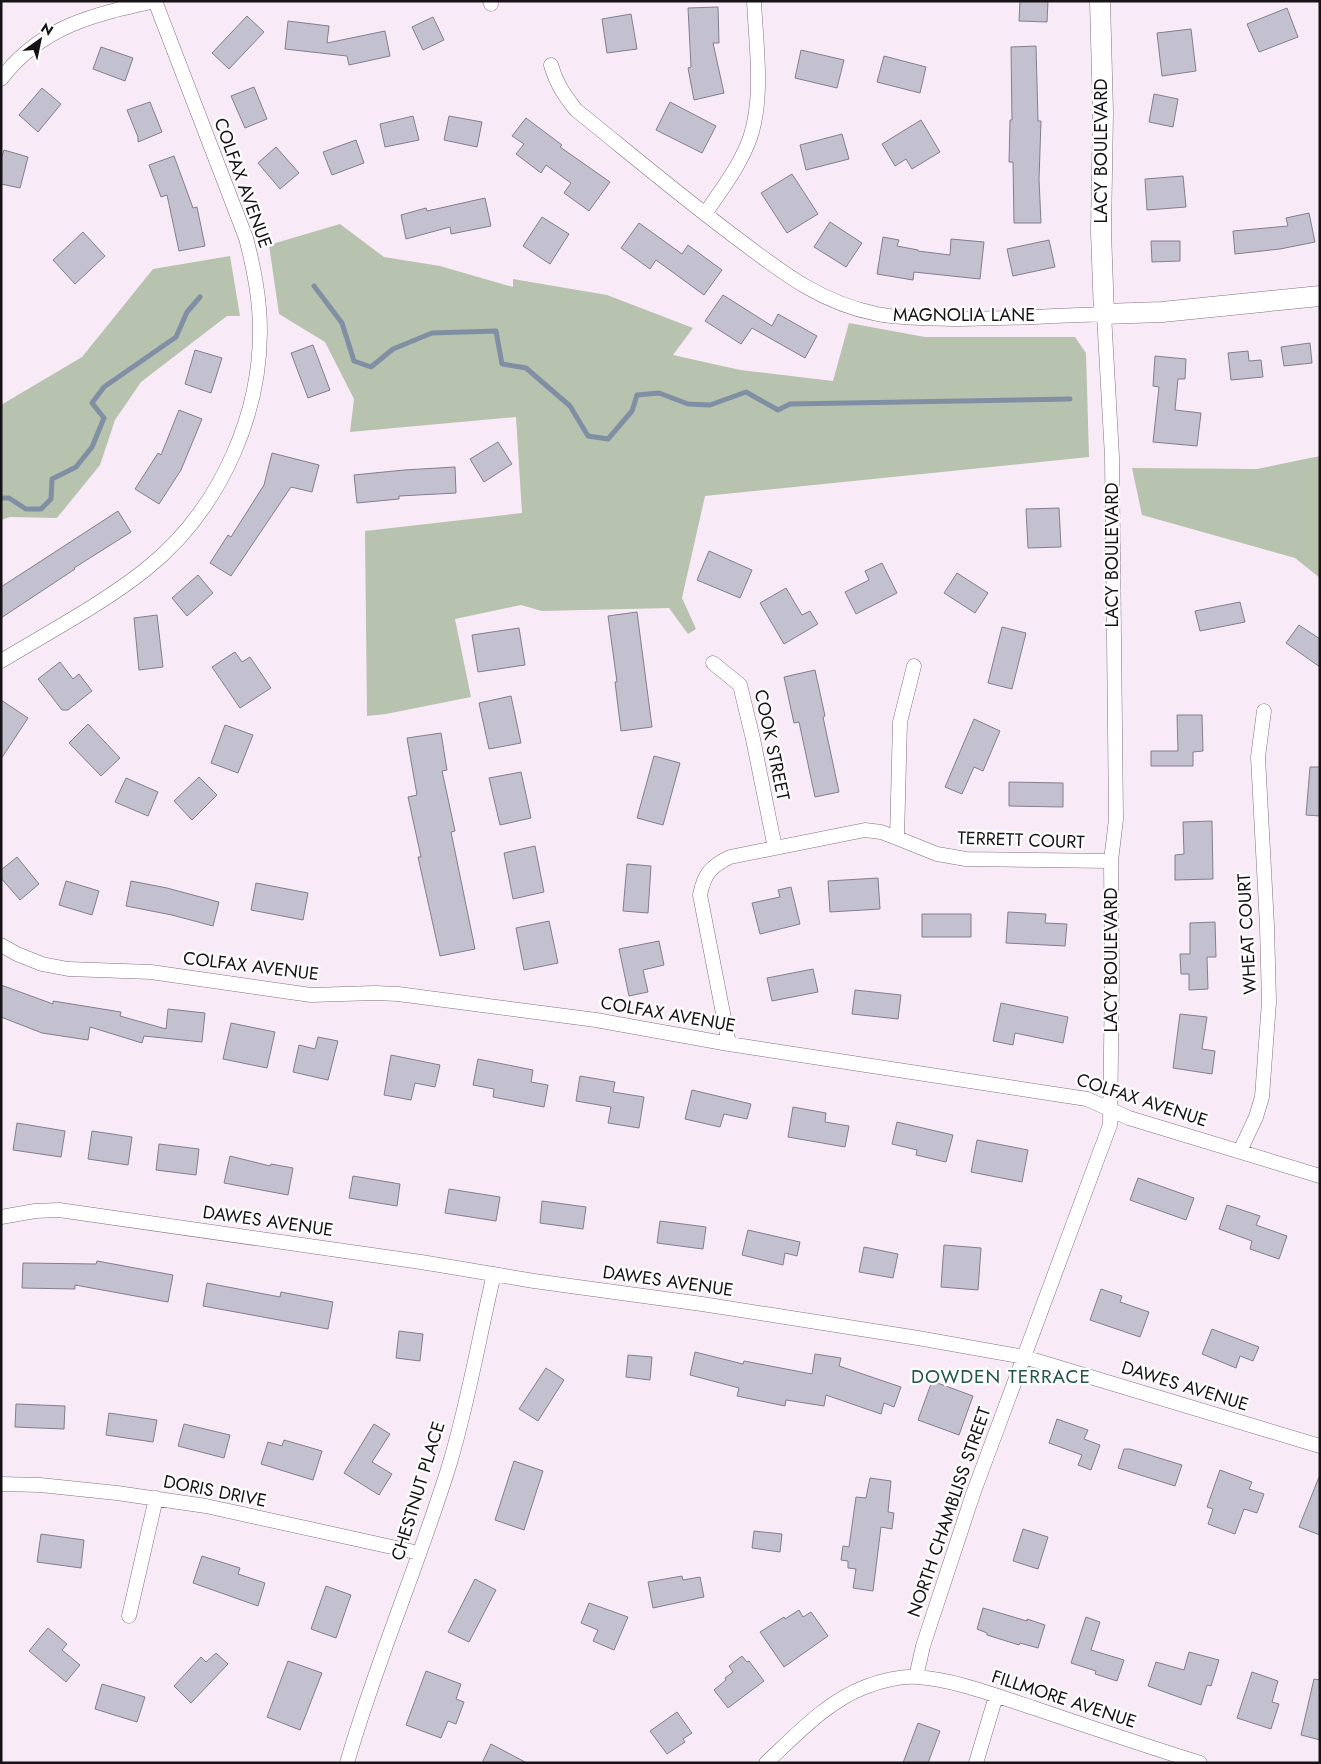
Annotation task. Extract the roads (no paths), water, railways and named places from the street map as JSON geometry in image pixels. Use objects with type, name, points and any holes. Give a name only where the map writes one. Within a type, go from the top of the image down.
[{"type":"street","points":[[1,79],[27,52],[48,36],[75,22],[122,8],[155,1]]},
{"type":"street","name":"COLFAX AVENUE","points":[[1,661],[118,590],[146,569],[175,542],[200,512],[219,482],[237,445],[249,410],[255,384],[259,346],[259,309],[255,272],[246,238],[155,1]]},
{"type":"street","points":[[705,214],[740,160],[750,138],[756,115],[758,90],[754,1]]},
{"type":"street","name":"LACY BOULEVARD","points":[[1100,1],[1103,112],[1101,232],[1112,457],[1116,819],[1111,861],[1110,1110]]},
{"type":"street","name":"MAGNOLIA LANE","points":[[551,64],[555,79],[563,95],[576,110],[705,214],[791,278],[826,297],[848,306],[877,314],[907,318],[972,319],[1162,312],[1320,296]]},
{"type":"street","name":"COOK STREET","points":[[713,663],[740,685],[775,848]]},
{"type":"street","points":[[897,838],[898,742],[900,722],[914,666]]},
{"type":"street","name":"WHEAT COURT","points":[[1240,1151],[1256,1116],[1262,1097],[1269,1002],[1258,757],[1264,711]]},
{"type":"street","name":"TERRETT COURT","points":[[728,1044],[700,895],[702,882],[709,871],[719,862],[775,848],[865,830],[881,832],[937,854],[966,859],[1111,861]]},
{"type":"street","name":"COLFAX AVENUE","points":[[1,945],[42,964],[68,969],[151,972],[311,995],[398,994],[596,1020],[728,1044],[1087,1099],[1129,1118],[1320,1176]]},
{"type":"street","name":"NORTH CHAMBLISS STREET","points":[[916,1677],[923,1646],[973,1494],[1102,1149],[1110,1125],[1110,1110]]},
{"type":"street","name":"DAWES AVENUE","points":[[1,1217],[35,1210],[59,1210],[422,1262],[918,1338],[1024,1358],[1320,1446]]},
{"type":"street","name":"CHESTNUT PLACE","points":[[346,1763],[361,1713],[449,1464],[494,1274]]},
{"type":"street","name":"DORIS DRIVE","points":[[1,1484],[40,1485],[156,1498],[206,1506],[419,1553]]},
{"type":"street","points":[[129,1616],[156,1498]]},
{"type":"street","points":[[766,1763],[820,1714],[853,1692],[875,1684],[916,1677]]},
{"type":"street","name":"FILLMORE AVENUE","points":[[916,1677],[948,1682],[996,1696],[1200,1763]]},
{"type":"street","points":[[976,1763],[996,1696]]},
{"type":"waterway","points":[[314,286],[342,323],[354,361],[371,367],[393,349],[432,333],[496,331],[502,364],[526,368],[570,406],[588,436],[608,439],[632,411],[637,395],[659,393],[688,404],[710,405],[746,392],[778,410],[790,404],[1070,399]]},
{"type":"waterway","points":[[1,498],[9,498],[26,509],[41,509],[51,499],[52,479],[76,467],[92,447],[104,418],[92,403],[104,387],[176,337],[187,312],[200,297]]},
{"type":"district","name":"DOWDEN TERRACE","points":[[1001,1376]]}]
